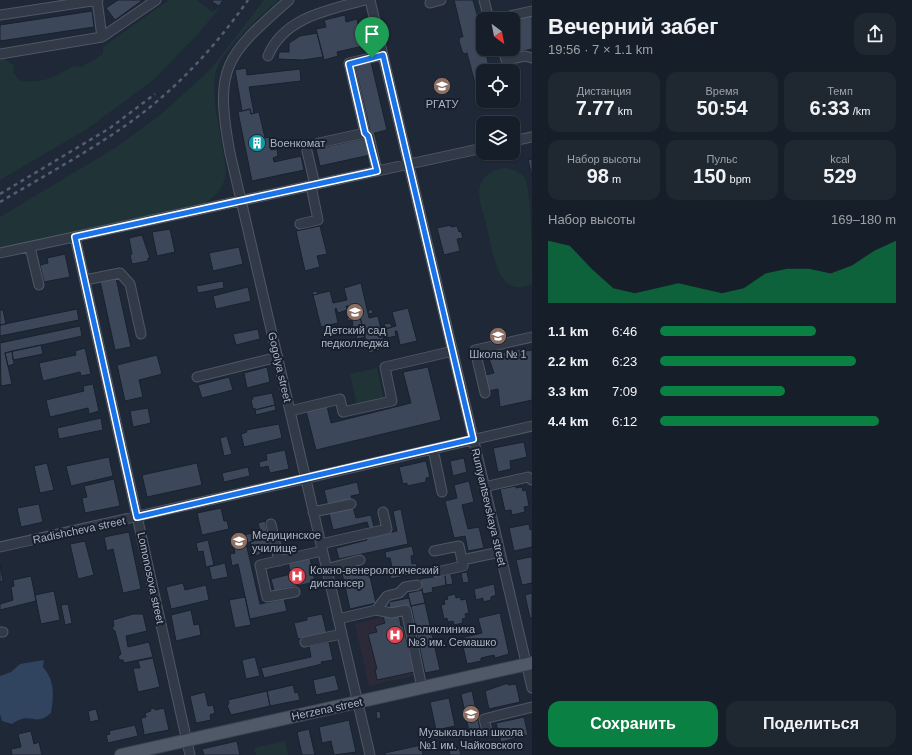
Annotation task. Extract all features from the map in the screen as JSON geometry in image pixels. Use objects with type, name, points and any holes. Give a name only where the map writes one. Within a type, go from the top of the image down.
[{"type":"main road","name":"Herzena street","points":[[121,755],[529,664]]},
{"type":"street","points":[[0,15],[97,0],[102,37]]},
{"type":"street","points":[[0,54],[102,37],[156,0]]},
{"type":"street","name":"Gogolya street","points":[[289,0],[243,43],[230,63],[224,79],[224,118],[241,201],[370,755]]},
{"type":"street","points":[[268,56],[272,46],[290,28],[304,18],[320,12],[365,0]]},
{"type":"street","name":"Rumyantsevskaya street","points":[[370,0],[484,487],[529,664],[532,688]]},
{"type":"street","points":[[430,3],[441,0]]},
{"type":"street","points":[[484,0],[487,12]]},
{"type":"street","points":[[520,14],[532,11]]},
{"type":"street","points":[[377,171],[368,136],[365,133],[349,64],[383,55]]},
{"type":"street","points":[[505,56],[506,60],[525,56],[532,58]]},
{"type":"street","points":[[319,143],[365,133]]},
{"type":"street","points":[[520,140],[532,137]]},
{"type":"street","points":[[0,253],[476,149]]},
{"type":"street","points":[[300,224],[318,220],[307,151]]},
{"type":"street","name":"Lomonosova street","points":[[75,237],[190,755]]},
{"type":"street","points":[[30,247],[39,285]]},
{"type":"street","points":[[85,280],[120,273],[130,284],[141,334]]},
{"type":"street","points":[[484,393],[475,350],[532,337]]},
{"type":"street","points":[[290,411],[340,399],[343,412],[392,401],[385,367],[453,352]]},
{"type":"street","points":[[197,377],[278,357]]},
{"type":"street","name":"Radishcheva street","points":[[0,547],[305,479],[532,426]]},
{"type":"street","points":[[433,449],[442,492]]},
{"type":"street","points":[[484,487],[528,477],[532,480]]},
{"type":"street","points":[[313,512],[351,504]]},
{"type":"street","points":[[295,592],[267,597],[260,565],[279,561],[387,529],[383,512]]},
{"type":"street","points":[[271,524],[279,561]]},
{"type":"street","points":[[434,551],[459,546],[463,566],[437,572]]},
{"type":"street","points":[[462,560],[500,552]]},
{"type":"street","points":[[326,569],[360,560]]},
{"type":"street","points":[[376,610],[388,596],[399,594],[405,587],[417,585]]},
{"type":"street","points":[[338,619],[376,610],[392,613],[406,610],[422,688]]},
{"type":"street","points":[[305,642],[341,634]]},
{"type":"street","points":[[487,731],[484,719],[532,707]]},
{"type":"shaded area","name":"Поликлиника №3 им. Семашко","points":[[425,603],[440,670],[369,686],[355,624],[383,617],[382,612]]},
{"type":"green space","points":[[169,0],[197,0],[212,12],[220,8],[198,34],[153,80],[87,129],[0,180],[0,59],[4,59],[14,65],[13,72],[19,80],[40,81],[54,77],[73,66],[82,67],[103,54],[103,47]]},
{"type":"green space","points":[[264,0],[279,0],[241,35],[224,56],[218,66],[215,76],[214,88],[216,112],[226,173],[222,187],[213,197],[205,203],[0,247],[0,217],[115,148],[159,116],[211,69]]},
{"type":"green space","points":[[506,168],[521,174],[525,178],[529,199],[532,284],[520,287],[511,286],[504,280],[499,271],[481,206],[479,193],[481,183],[486,177],[492,172]]},
{"type":"green space","points":[[377,368],[384,399],[357,405],[350,374]]},
{"type":"green space","points":[[285,741],[288,755],[256,755],[254,748]]},
{"type":"water","points":[[44,660],[43,667],[50,678],[53,688],[51,713],[40,719],[24,718],[12,724],[2,721],[0,714],[0,676],[11,672],[20,664]]},
{"type":"building","points":[[118,0],[143,0],[115,20],[106,8]]},
{"type":"building","points":[[213,0],[223,0],[219,6],[212,2]]},
{"type":"building","points":[[454,0],[473,0],[476,12],[476,56],[487,56],[488,64],[476,64],[476,87],[467,53],[464,54],[462,51],[459,41],[460,37],[463,37]]},
{"type":"building","points":[[92,11],[94,27],[0,41],[0,25]]},
{"type":"building","points":[[532,13],[532,49],[520,52],[520,17]]},
{"type":"building","points":[[345,15],[346,22],[357,19],[363,46],[337,52],[338,56],[324,60],[316,29],[326,27],[324,20]]},
{"type":"building","points":[[317,33],[323,57],[303,60],[278,59],[279,52],[289,52],[289,43],[300,36]]},
{"type":"building","points":[[371,62],[387,130],[371,134],[355,66]]},
{"type":"building","points":[[246,68],[247,75],[300,69],[301,81],[249,87],[254,113],[251,114],[250,109],[242,111],[235,70]]},
{"type":"building","name":"Военкомат","points":[[250,109],[251,114],[259,112],[265,138],[269,137],[271,150],[277,149],[278,156],[273,158],[274,162],[301,156],[304,170],[252,181],[238,112]]},
{"type":"building","points":[[366,138],[370,155],[320,166],[316,149]]},
{"type":"building","points":[[532,159],[532,176],[528,160]]},
{"type":"building","points":[[451,225],[451,227],[457,226],[459,232],[461,231],[463,238],[457,239],[460,251],[444,255],[437,228]]},
{"type":"building","points":[[320,226],[327,254],[317,256],[320,267],[305,271],[296,231]]},
{"type":"building","points":[[170,229],[175,252],[157,256],[152,232]]},
{"type":"building","points":[[142,235],[150,258],[148,258],[148,261],[132,264],[129,238]]},
{"type":"building","points":[[239,247],[243,264],[213,271],[209,253]]},
{"type":"building","points":[[65,254],[70,277],[44,282],[40,265],[48,263],[47,258]]},
{"type":"building","points":[[116,278],[131,347],[115,350],[100,281]]},
{"type":"building","points":[[223,281],[224,288],[198,293],[196,286]]},
{"type":"building","points":[[361,283],[369,318],[378,316],[381,330],[396,326],[392,312],[408,308],[417,341],[400,345],[397,331],[395,331],[396,336],[386,338],[385,334],[382,334],[386,348],[369,353],[360,317],[352,320],[348,306],[346,306],[347,310],[338,313],[336,308],[335,309],[338,323],[321,327],[313,295],[330,291],[333,303],[347,300],[344,288]]},
{"type":"building","points":[[248,287],[251,301],[216,309],[213,296]]},
{"type":"building","points":[[317,291],[318,294],[313,295],[312,292]]},
{"type":"building","points":[[77,309],[79,320],[0,336],[0,325]]},
{"type":"building","points":[[372,309],[373,313],[369,314],[368,311]]},
{"type":"building","points":[[0,310],[3,310],[6,324],[0,325]]},
{"type":"building","points":[[351,316],[352,320],[348,321],[347,317]]},
{"type":"building","points":[[360,317],[365,337],[357,339],[354,328],[350,329],[349,326],[353,325],[352,320]]},
{"type":"building","points":[[390,323],[392,327],[385,329],[384,324]]},
{"type":"building","points":[[330,325],[331,330],[327,330],[326,326]]},
{"type":"building","points":[[80,326],[82,336],[5,353],[12,384],[1,386],[0,343]]},
{"type":"building","points":[[258,329],[260,339],[236,345],[233,334]]},
{"type":"building","points":[[41,345],[43,354],[13,360],[12,351]]},
{"type":"building","points":[[85,348],[91,374],[81,376],[80,372],[43,381],[39,363],[76,355],[75,351]]},
{"type":"building","points":[[524,348],[525,351],[532,350],[532,400],[500,407],[498,389],[488,391],[485,375],[494,373],[488,356]]},
{"type":"building","points":[[12,351],[14,364],[8,366],[5,353]]},
{"type":"building","points":[[157,355],[162,374],[139,380],[143,397],[125,401],[117,365]]},
{"type":"building","points":[[267,367],[270,382],[247,388],[244,373]]},
{"type":"building","points":[[428,367],[441,420],[316,450],[306,411],[327,406],[331,423],[411,403],[403,372]]},
{"type":"building","points":[[229,377],[233,390],[202,398],[198,385]]},
{"type":"building","points":[[93,384],[99,411],[89,414],[88,408],[50,417],[46,400],[84,391],[83,386]]},
{"type":"building","points":[[272,393],[275,405],[255,410],[255,408],[253,409],[251,400],[253,399],[252,397]]},
{"type":"building","points":[[275,405],[276,410],[256,415],[255,410]]},
{"type":"building","points":[[148,408],[151,423],[133,427],[130,411]]},
{"type":"building","points":[[101,418],[103,430],[59,439],[57,428]]},
{"type":"building","points":[[279,424],[282,438],[244,447],[241,434],[247,432],[246,430]]},
{"type":"building","points":[[227,436],[232,454],[224,456],[220,438]]},
{"type":"building","points":[[524,442],[527,457],[510,461],[511,469],[498,472],[493,448]]},
{"type":"building","points":[[285,450],[289,469],[270,473],[268,466],[260,468],[259,462],[267,460],[266,454]]},
{"type":"building","points":[[109,457],[113,476],[71,486],[66,466]]},
{"type":"building","points":[[464,458],[467,472],[453,476],[450,461]]},
{"type":"building","points":[[426,461],[430,477],[426,478],[426,482],[407,486],[407,483],[403,484],[399,467]]},
{"type":"building","points":[[47,463],[54,490],[40,493],[34,466]]},
{"type":"building","points":[[197,463],[202,485],[147,497],[142,475]]},
{"type":"building","points":[[248,467],[250,476],[224,482],[222,473]]},
{"type":"building","points":[[114,479],[120,506],[85,513],[82,498],[87,497],[84,486]]},
{"type":"building","points":[[469,481],[474,502],[462,505],[468,529],[479,527],[484,548],[468,551],[465,536],[454,538],[445,501],[457,498],[454,485]]},
{"type":"building","points":[[357,482],[360,494],[351,496],[352,500],[328,506],[324,490]]},
{"type":"building","points":[[516,486],[516,488],[522,487],[523,491],[526,490],[529,506],[524,507],[525,512],[512,515],[511,510],[505,511],[500,489]]},
{"type":"building","points":[[39,504],[43,522],[21,527],[17,508]]},
{"type":"building","points":[[353,507],[356,518],[371,515],[374,527],[369,528],[367,522],[333,530],[329,513]]},
{"type":"building","points":[[221,508],[224,521],[227,521],[229,529],[202,535],[197,513]]},
{"type":"building","points":[[401,509],[408,544],[339,559],[336,548],[367,540],[367,538],[397,531],[393,511]]},
{"type":"building","points":[[265,521],[271,552],[254,556],[250,542],[254,541],[252,533],[260,531],[258,523]]},
{"type":"building","points":[[529,524],[530,530],[532,529],[532,547],[514,551],[509,528]]},
{"type":"building","points":[[129,532],[141,589],[123,593],[113,549],[107,551],[104,537]]},
{"type":"building","points":[[252,533],[254,541],[246,543],[260,604],[284,599],[287,611],[250,619],[238,564],[232,566],[230,554],[235,553],[232,538]]},
{"type":"building","points":[[208,540],[214,565],[206,567],[203,551],[198,552],[196,543]]},
{"type":"building","points":[[85,541],[94,575],[78,579],[70,544]]},
{"type":"building","points":[[412,546],[414,555],[411,556],[412,564],[416,563],[418,573],[391,579],[389,572],[393,571],[390,558],[386,558],[385,552]]},
{"type":"building","points":[[530,557],[532,558],[532,583],[522,585],[516,560]]},
{"type":"building","name":"Кожно-венерологический диспансер","points":[[310,558],[315,582],[274,591],[271,579],[291,574],[288,563]]},
{"type":"building","points":[[225,563],[228,577],[212,580],[209,567]]},
{"type":"building","points":[[0,565],[3,581],[0,582]]},
{"type":"building","points":[[362,568],[363,571],[369,572],[376,603],[350,609],[342,573]]},
{"type":"building","points":[[467,572],[469,582],[463,583],[461,573]]},
{"type":"building","points":[[451,574],[453,584],[446,585],[445,575]]},
{"type":"building","points":[[445,575],[446,585],[432,588],[433,592],[423,594],[420,579]]},
{"type":"building","points":[[31,576],[36,601],[0,610],[0,604],[13,600],[11,587],[14,586],[13,580]]},
{"type":"building","points":[[183,583],[185,590],[206,585],[209,600],[171,609],[166,587]]},
{"type":"building","points":[[494,584],[496,595],[491,597],[491,600],[483,602],[483,598],[476,600],[474,589]]},
{"type":"building","points":[[422,590],[425,603],[411,606],[408,593]]},
{"type":"building","points":[[54,591],[60,620],[41,624],[35,595]]},
{"type":"building","points":[[532,593],[532,618],[530,618],[525,595]]},
{"type":"building","points":[[455,594],[456,598],[460,597],[461,600],[466,599],[469,613],[465,614],[466,618],[462,619],[463,623],[454,625],[453,621],[448,622],[447,618],[444,619],[441,605],[445,604],[444,600],[448,599],[447,596]]},
{"type":"building","points":[[245,597],[251,625],[235,628],[229,600]]},
{"type":"building","points":[[409,598],[411,606],[390,610],[389,602]]},
{"type":"building","points":[[425,603],[440,670],[425,673],[411,606]]},
{"type":"building","points":[[68,604],[72,623],[65,625],[61,605]]},
{"type":"building","points":[[191,610],[194,625],[199,624],[201,635],[176,641],[171,615]]},
{"type":"building","points":[[500,613],[509,654],[495,658],[494,655],[481,658],[481,661],[467,664],[461,638],[482,633],[478,618]]},
{"type":"building","points":[[133,614],[143,614],[147,631],[126,636],[128,647],[149,642],[153,657],[124,663],[123,660],[120,660],[118,657],[121,654],[115,631],[112,629],[114,625],[113,620]]},
{"type":"building","points":[[322,614],[327,634],[298,639],[294,623],[307,620],[307,617]]},
{"type":"building","points":[[399,614],[401,626],[403,626],[410,654],[413,654],[414,658],[411,658],[414,672],[377,680],[375,669],[377,669],[368,634],[377,632],[375,626],[385,623],[383,617]]},
{"type":"building","points":[[329,642],[333,660],[264,678],[261,668],[311,657],[309,646]]},
{"type":"building","points":[[255,657],[260,676],[246,679],[242,660]]},
{"type":"building","points":[[153,658],[160,687],[138,692],[133,668],[140,668],[138,661]]},
{"type":"building","points":[[335,675],[339,690],[316,695],[313,680]]},
{"type":"building","points":[[508,683],[508,685],[516,684],[520,702],[489,709],[485,691]]},
{"type":"building","points":[[293,685],[295,693],[298,692],[300,700],[270,706],[267,691]]},
{"type":"building","points":[[267,691],[270,706],[231,715],[227,705],[229,704],[228,700]]},
{"type":"building","name":"Музыкальная школа №1 им. Чайковского","points":[[472,691],[481,734],[470,736],[461,694]]},
{"type":"building","points":[[205,692],[208,706],[213,705],[215,713],[210,715],[211,720],[196,723],[190,696]]},
{"type":"building","points":[[449,698],[455,726],[436,730],[430,702]]},
{"type":"building","points":[[154,708],[155,710],[164,708],[169,730],[143,735],[144,733],[141,718],[146,717],[145,713]]},
{"type":"building","points":[[96,709],[99,720],[90,722],[88,711]]},
{"type":"building","points":[[380,711],[381,718],[377,719],[376,712]]},
{"type":"building","points":[[524,717],[528,735],[501,742],[496,723]]},
{"type":"building","points":[[349,720],[356,752],[334,755],[331,741],[322,743],[319,727]]},
{"type":"building","points":[[135,725],[138,736],[108,743],[106,735],[110,734],[109,731]]},
{"type":"building","points":[[309,729],[315,755],[302,755],[297,732]]},
{"type":"building","points":[[31,731],[34,744],[39,742],[42,755],[12,755],[11,749],[21,747],[18,734]]},
{"type":"building","points":[[237,741],[240,755],[204,755],[202,749]]},
{"type":"building","points":[[421,745],[423,755],[385,755],[385,753]]},
{"type":"building","points":[[459,748],[461,755],[450,755],[449,751]]},
{"type":"railway","points":[[0,202],[106,139],[155,103],[185,76],[212,47],[248,0]]},
{"type":"railway","points":[[0,194],[110,128],[155,94]]},
{"type":"place","name":"РГАТУ","points":[[442,86]]},
{"type":"place","name":"Военкомат","points":[[257,143]]},
{"type":"place","name":"Детский сад педколледжа","points":[[355,312]]},
{"type":"place","name":"Школа № 1","points":[[498,336]]},
{"type":"place","name":"Медицинское училище","points":[[239,541]]},
{"type":"place","name":"Кожно-венерологический диспансер","points":[[297,576]]},
{"type":"place","name":"Поликлиника №3 им. Семашко","points":[[395,635]]},
{"type":"place","name":"Музыкальная школа №1 им. Чайковского","points":[[471,714]]},
{"type":"route","points":[[383,55],[473,439],[137,517],[75,237],[377,171],[368,136],[365,133],[349,64],[372,58],[383,55]]}]
